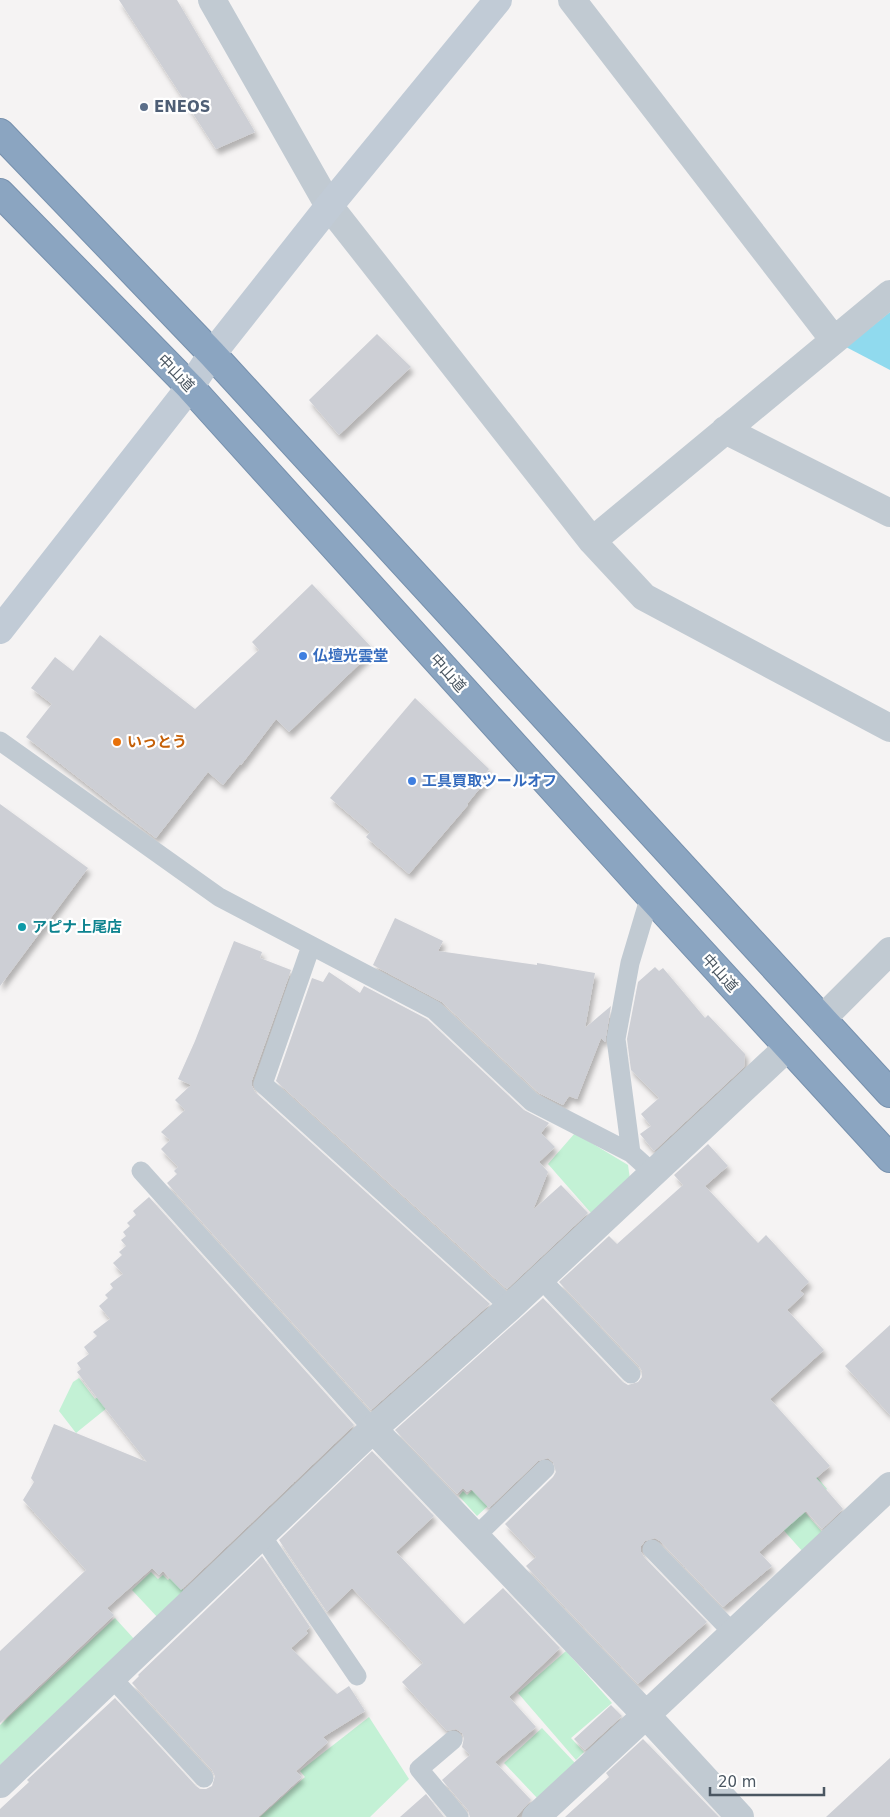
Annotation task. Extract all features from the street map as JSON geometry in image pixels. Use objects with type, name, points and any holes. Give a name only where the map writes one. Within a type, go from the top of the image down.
[{"type":"highway","points":[[0,133],[212,354],[890,1093]]},
{"type":"highway","name":"中山道","points":[[0,193],[190,387],[650,896],[890,1158]]},
{"type":"street","points":[[212,0],[329,206],[592,541],[644,597],[890,728]]},
{"type":"street","points":[[0,630],[190,387],[212,354],[329,206],[498,0]]},
{"type":"street","points":[[572,0],[834,340]]},
{"type":"street","points":[[592,541],[890,294]]},
{"type":"street","points":[[725,430],[890,513]]},
{"type":"street","points":[[822,1019],[890,951]]},
{"type":"street","points":[[0,1784],[373,1429],[510,1307],[652,1172],[788,1047]]},
{"type":"street","points":[[373,1429],[740,1817]]},
{"type":"street","points":[[539,1816],[890,1486]]},
{"type":"lane","points":[[0,741],[219,897],[434,1010],[532,1102],[631,1153],[652,1172]]},
{"type":"lane","points":[[631,1153],[616,1039],[630,963],[650,896]]},
{"type":"lane","points":[[311,946],[263,1084],[510,1307]]},
{"type":"lane","points":[[141,1171],[373,1429]]},
{"type":"lane","points":[[540,1278],[631,1374]]},
{"type":"lane","points":[[476,1536],[545,1469]]},
{"type":"lane","points":[[262,1536],[357,1676]]},
{"type":"lane","points":[[652,1549],[734,1632]]},
{"type":"lane","points":[[112,1678],[204,1778]]},
{"type":"lane","points":[[453,1740],[418,1769],[459,1817]]},
{"type":"green space","points":[[575,1133],[628,1165],[630,1179],[591,1213],[548,1164]]},
{"type":"green space","points":[[145,1358],[154,1370],[76,1433],[59,1411],[73,1382],[79,1378],[95,1399]]},
{"type":"green space","points":[[497,1467],[512,1484],[477,1516],[459,1496],[463,1491],[467,1495]]},
{"type":"green space","points":[[816,1476],[827,1489],[803,1510],[824,1534],[803,1552],[771,1516]]},
{"type":"green space","points":[[178,1570],[184,1595],[159,1619],[132,1590],[151,1572],[158,1579],[163,1575],[168,1580]]},
{"type":"green space","points":[[115,1618],[135,1640],[0,1765],[0,1725]]},
{"type":"green space","points":[[566,1651],[612,1703],[571,1738],[584,1752],[576,1760],[518,1693]]},
{"type":"green space","points":[[369,1717],[409,1779],[370,1817],[260,1817],[305,1777],[300,1771]]},
{"type":"green space","points":[[542,1728],[575,1763],[538,1799],[504,1763]]},
{"type":"water","points":[[890,312],[890,370],[846,347]]},
{"type":"building","points":[[119,0],[177,0],[255,132],[216,149]]},
{"type":"building","points":[[377,334],[411,367],[339,435],[309,400]]},
{"type":"building","points":[[312,584],[374,650],[289,732],[276,719],[241,765],[223,785],[208,772],[156,838],[26,737],[52,704],[31,688],[55,657],[73,671],[100,635],[195,709],[259,650],[252,642]]},
{"type":"building","points":[[415,698],[489,769],[486,773],[490,776],[468,805],[409,874],[366,837],[370,832],[330,798]]},
{"type":"building","name":"アピナ上尾店","points":[[0,804],[88,868],[0,986]]},
{"type":"building","points":[[395,918],[443,941],[438,951],[537,965],[537,963],[595,973],[585,1028],[611,1006],[605,1042],[601,1038],[577,1099],[569,1096],[563,1105],[539,1093],[442,1002],[373,965]]},
{"type":"building","points":[[234,941],[262,952],[260,958],[291,970],[252,1080],[255,1092],[490,1304],[371,1410],[167,1183],[177,1174],[174,1171],[178,1167],[161,1149],[170,1140],[161,1132],[185,1110],[175,1100],[191,1085],[178,1079]]},
{"type":"building","points":[[655,967],[659,971],[663,968],[705,1018],[708,1015],[745,1054],[744,1067],[654,1151],[640,1134],[651,1126],[641,1114],[659,1098],[631,1070],[627,1039],[638,982]]},
{"type":"building","points":[[329,972],[360,993],[364,986],[427,1019],[524,1110],[549,1123],[541,1133],[555,1147],[539,1162],[548,1172],[533,1210],[561,1185],[588,1213],[507,1289],[276,1081],[312,978],[323,982]]},
{"type":"building","points":[[708,1144],[728,1166],[705,1186],[758,1243],[766,1235],[809,1282],[800,1291],[804,1294],[787,1310],[824,1350],[770,1399],[830,1466],[816,1478],[843,1509],[822,1529],[806,1511],[759,1552],[772,1566],[723,1607],[660,1541],[655,1538],[645,1541],[641,1546],[641,1552],[644,1557],[707,1622],[638,1684],[526,1566],[536,1557],[505,1524],[553,1477],[556,1472],[553,1462],[548,1458],[538,1461],[489,1508],[471,1489],[467,1492],[463,1488],[457,1494],[395,1430],[543,1298],[623,1382],[628,1385],[638,1382],[642,1377],[642,1371],[639,1366],[559,1282],[609,1236],[617,1244],[683,1185],[674,1175]]},
{"type":"building","points":[[149,1197],[354,1425],[181,1590],[163,1571],[159,1575],[152,1568],[107,1608],[114,1615],[0,1723],[0,1651],[86,1570],[23,1500],[34,1482],[31,1478],[54,1424],[147,1462],[77,1372],[81,1369],[77,1363],[89,1354],[84,1347],[97,1336],[93,1332],[110,1319],[99,1306],[108,1298],[105,1295],[113,1288],[110,1284],[123,1274],[113,1263],[122,1255],[119,1252],[126,1246],[121,1240],[126,1236],[123,1232],[130,1226],[127,1223],[136,1215],[133,1211]]},
{"type":"building","points":[[890,1325],[890,1415],[845,1366]]},
{"type":"building","points":[[372,1451],[434,1516],[396,1552],[464,1624],[503,1588],[560,1648],[509,1697],[536,1727],[495,1762],[531,1800],[516,1817],[470,1817],[468,1810],[442,1780],[470,1755],[462,1747],[464,1738],[462,1733],[456,1729],[447,1731],[402,1682],[423,1663],[352,1588],[327,1612],[279,1540]]},
{"type":"building","points":[[262,1556],[310,1627],[306,1631],[308,1633],[291,1648],[337,1694],[349,1686],[365,1711],[323,1737],[328,1742],[296,1771],[302,1777],[258,1817],[0,1817],[0,1809],[29,1782],[27,1780],[115,1698],[196,1786],[200,1789],[206,1789],[212,1786],[215,1776],[212,1770],[132,1683],[138,1675]]},
{"type":"building","points":[[611,1705],[622,1716],[585,1750],[574,1739]]},
{"type":"building","points":[[643,1739],[719,1817],[565,1817],[609,1777],[606,1773]]},
{"type":"building","points":[[890,1758],[890,1817],[826,1817]]},
{"type":"building","points":[[426,1794],[444,1817],[400,1817]]},
{"type":"place","name":"ENEOS","points":[[144,107]]},
{"type":"place","name":"仏壇光雲堂","points":[[303,656]]},
{"type":"place","name":"いっとう","points":[[117,742]]},
{"type":"place","name":"工具買取ツールオフ","points":[[412,781]]},
{"type":"place","name":"アピナ上尾店","points":[[22,927]]}]
